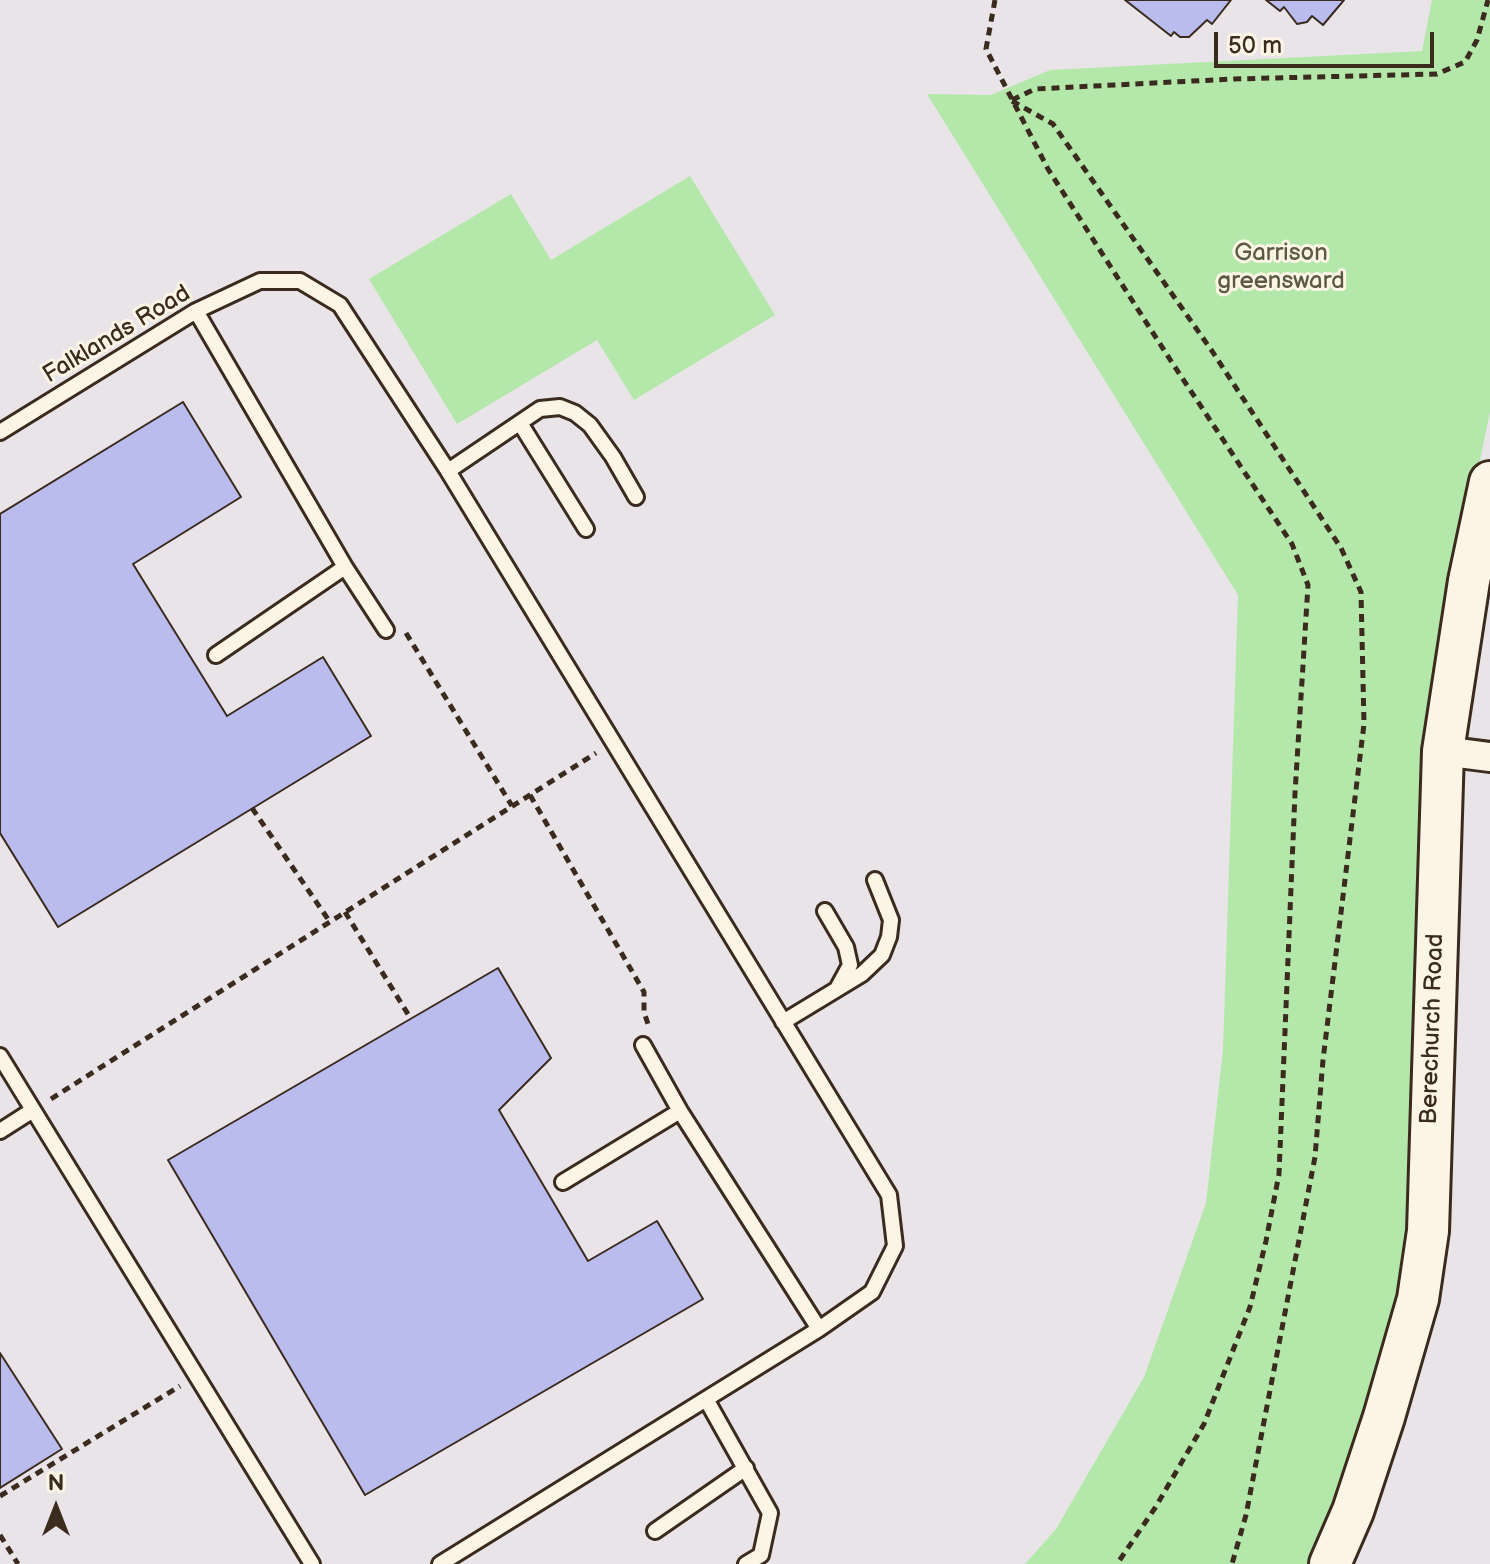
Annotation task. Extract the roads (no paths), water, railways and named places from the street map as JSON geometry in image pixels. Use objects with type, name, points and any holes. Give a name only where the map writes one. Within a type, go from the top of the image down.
[{"type":"street","name":"Berechurch Road","points":[[1330,1564],[1353,1511],[1418,1299],[1428,1231],[1443,751],[1469,581],[1490,482]]},
{"type":"street","points":[[1443,751],[1490,757]]},
{"type":"lane","name":"Falklands Road","points":[[0,432],[196,311],[260,281],[300,281],[340,305],[448,471]]},
{"type":"lane","points":[[196,311],[345,567],[386,630]]},
{"type":"lane","points":[[440,1564],[819,1329],[872,1292],[895,1246],[889,1195],[448,471],[540,409],[560,407],[575,413],[590,425],[636,497]]},
{"type":"lane","points":[[520,423],[586,529]]},
{"type":"lane","points":[[216,655],[345,567]]},
{"type":"lane","points":[[783,1022],[872,965],[882,955],[891,920],[875,880]]},
{"type":"lane","points":[[825,911],[846,947],[850,965],[838,988]]},
{"type":"lane","points":[[643,1045],[680,1111],[819,1329]]},
{"type":"lane","points":[[0,1056],[312,1564]]},
{"type":"lane","points":[[0,1131],[33,1110]]},
{"type":"lane","points":[[563,1182],[680,1111]]},
{"type":"lane","points":[[706,1399],[770,1513],[761,1555],[746,1564]]},
{"type":"lane","points":[[655,1531],[746,1468]]},
{"type":"park label","name":"Garrison greensward","points":[[1281,268]]}]
